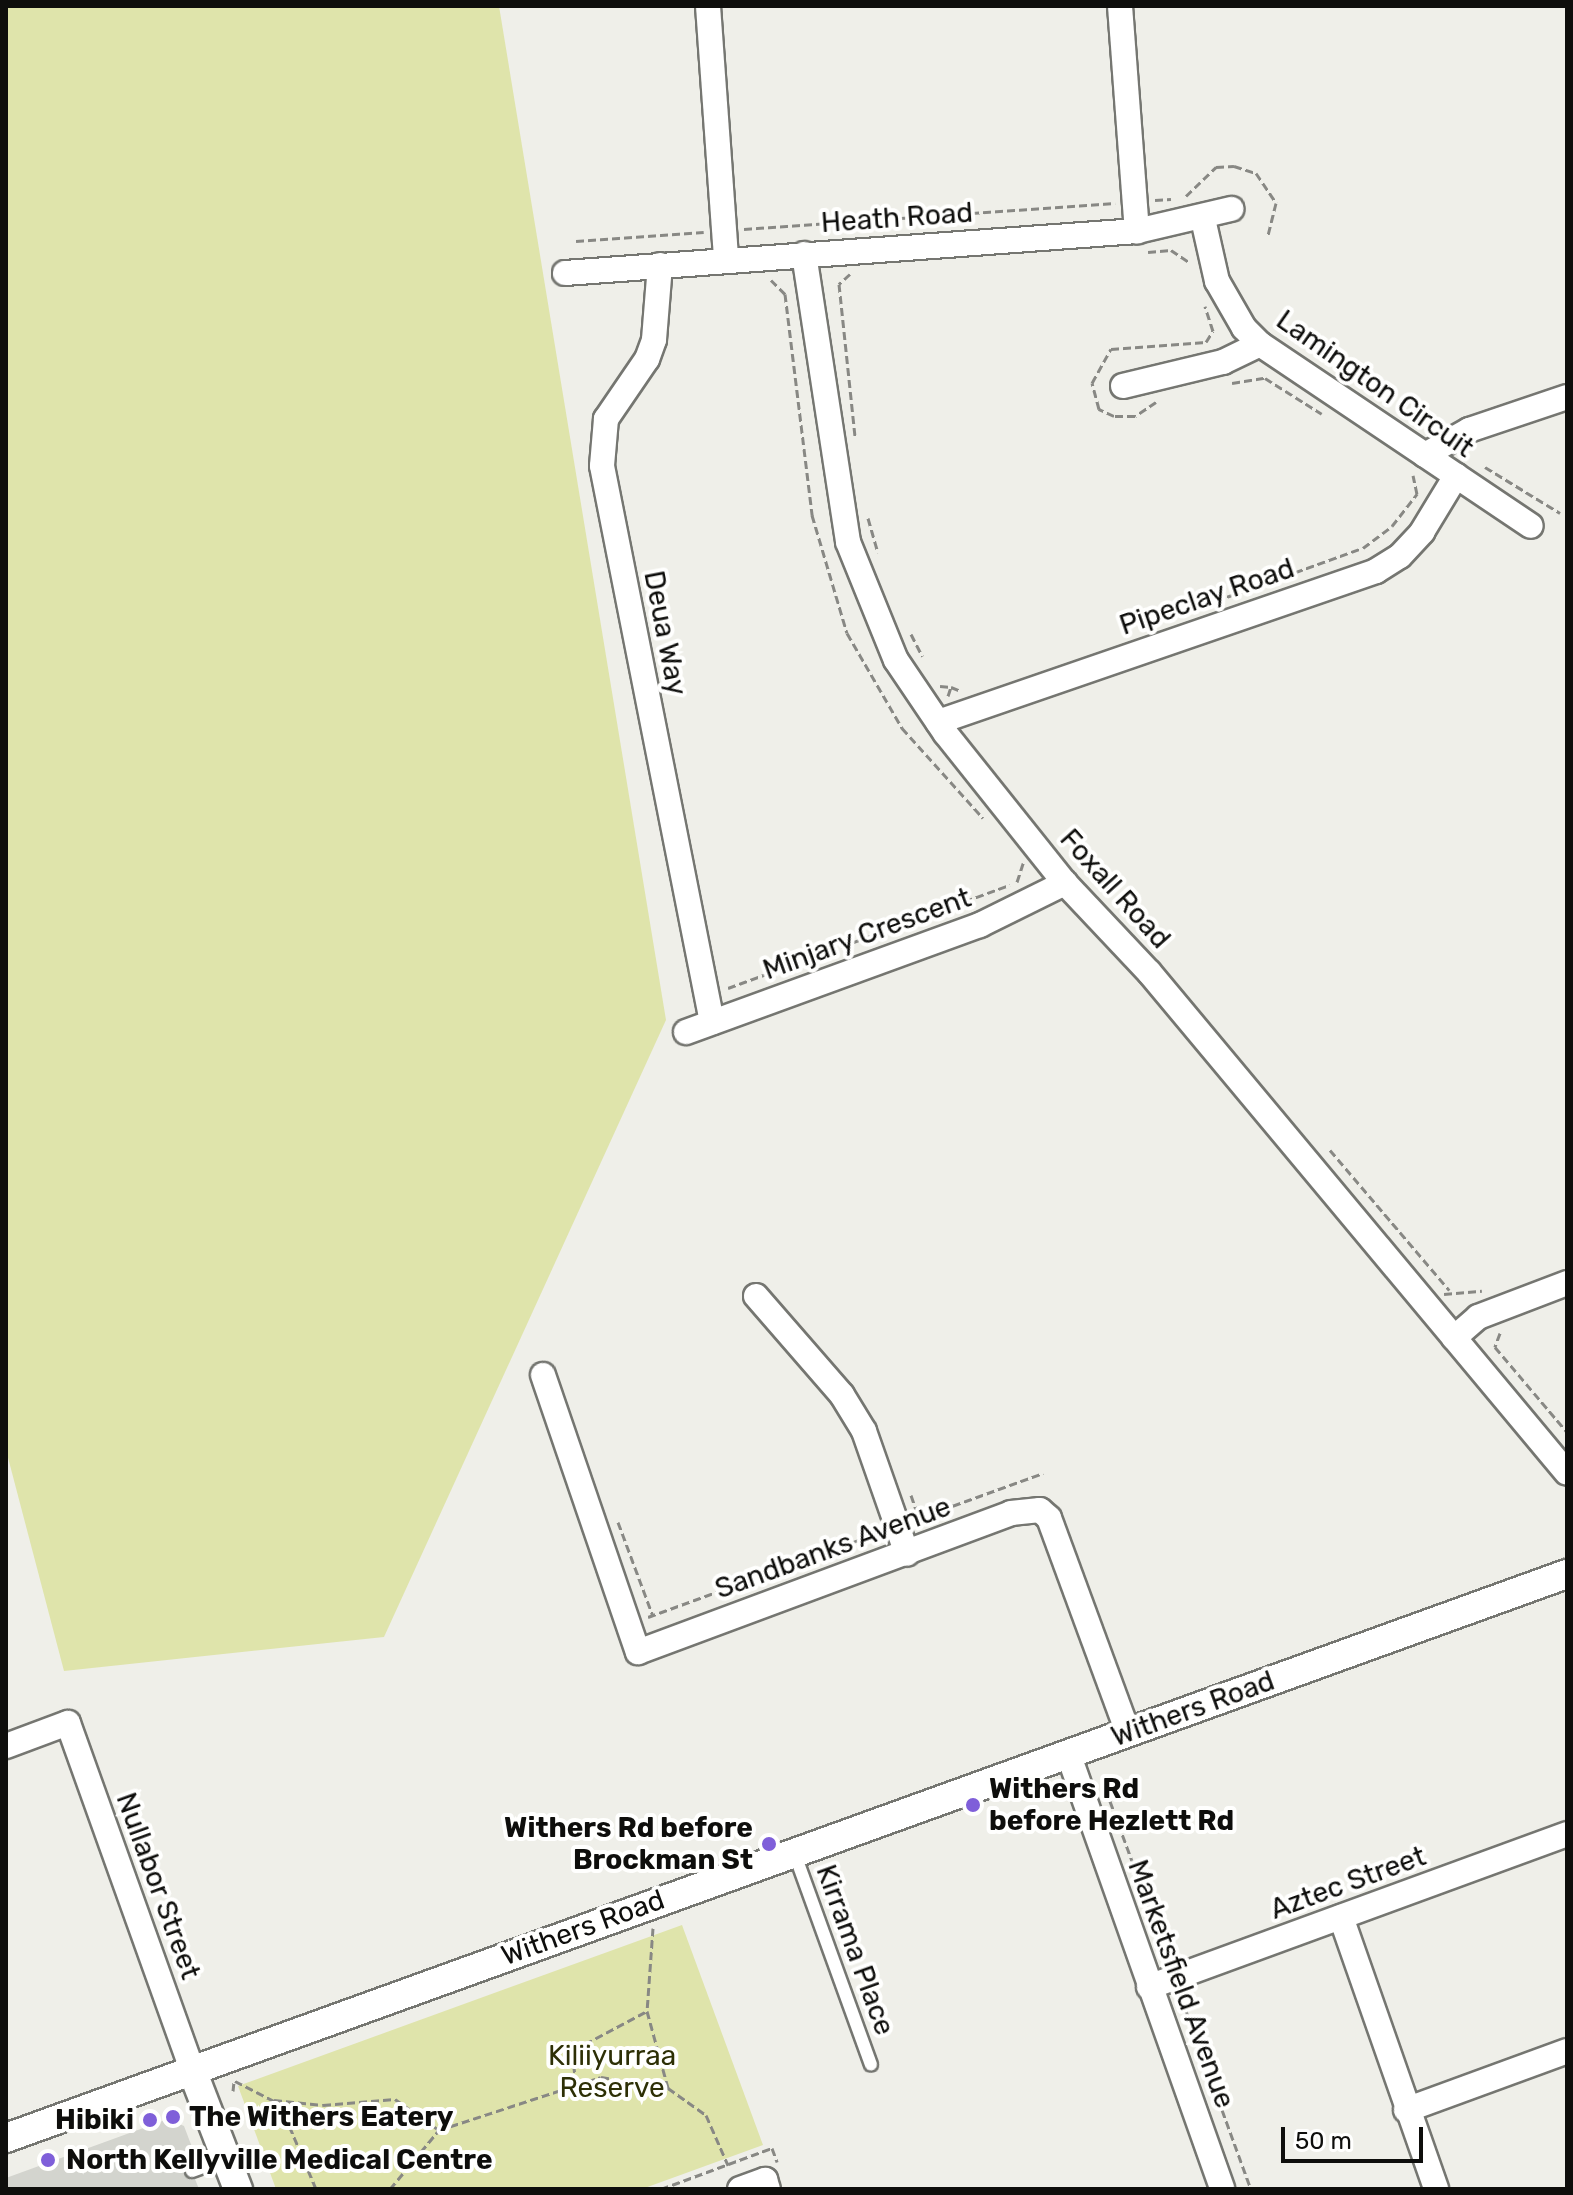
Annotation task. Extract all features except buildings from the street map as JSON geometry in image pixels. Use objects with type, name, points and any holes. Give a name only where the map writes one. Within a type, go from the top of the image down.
[{"type":"street","points":[[708,6],[726,260]]},
{"type":"street","points":[[1120,6],[1139,242]]},
{"type":"street","name":"Heath Road","points":[[565,273],[804,254],[1139,242],[1231,209]]},
{"type":"street","name":"Lamington Circuit","points":[[1203,219],[1217,281],[1244,328],[1260,344],[1419,463],[1456,476],[1531,526]]},
{"type":"street","name":"Foxall Road","points":[[804,254],[848,542],[896,660],[938,722],[1065,883],[1149,972],[1567,1473]]},
{"type":"street","name":"Deua Way","points":[[660,265],[654,340],[647,359],[606,419],[602,466],[712,1022]]},
{"type":"street","points":[[1123,386],[1223,362],[1260,344]]},
{"type":"street","points":[[1419,463],[1455,436],[1567,397]]},
{"type":"street","name":"Pipeclay Road","points":[[938,722],[1376,571],[1400,556],[1422,532],[1456,476]]},
{"type":"street","name":"Minjary Crescent","points":[[686,1032],[980,925],[1065,883]]},
{"type":"street","points":[[1454,1338],[1492,1310],[1567,1283]]},
{"type":"street","points":[[756,1296],[842,1395],[864,1431],[888,1530],[907,1554]]},
{"type":"street","points":[[543,1375],[628,1625]]},
{"type":"street","name":"Sandbanks Avenue","points":[[628,1625],[638,1652],[1019,1511],[1040,1510],[1049,1518],[1128,1733]]},
{"type":"street","name":"Withers Road","points":[[6,2138],[1567,1574]]},
{"type":"street","name":"Nullabor Street","points":[[6,1746],[68,1723],[192,2070]]},
{"type":"street","name":"Marketsfield Avenue","points":[[1068,1753],[1222,2189]]},
{"type":"street","name":"Aztec Street","points":[[1149,1987],[1567,1834]]},
{"type":"street","points":[[1341,1917],[1436,2189]]},
{"type":"street","points":[[1406,2110],[1567,2051]]},
{"type":"street","points":[[192,2070],[238,2189]]},
{"type":"street","points":[[741,2189],[767,2184]]},
{"type":"lane","name":"Kirrama Place","points":[[794,1852],[871,2065]]},
{"type":"lane","points":[[192,2171],[227,2158]]},
{"type":"path","points":[[576,241],[1184,198],[1216,167],[1234,166],[1256,173],[1272,190],[1276,209],[1268,236]]},
{"type":"path","points":[[1139,242],[1171,250],[1191,263]]},
{"type":"path","points":[[852,272],[839,284],[855,437]]},
{"type":"path","points":[[770,278],[785,294],[812,515],[847,633],[902,728],[993,829]]},
{"type":"path","points":[[1158,401],[1135,416],[1114,416],[1099,409],[1092,383],[1111,349],[1206,342],[1213,331],[1205,304]]},
{"type":"path","points":[[1224,384],[1265,378],[1332,420]]},
{"type":"path","points":[[1170,617],[1363,548],[1392,526],[1417,494],[1419,463]]},
{"type":"path","points":[[866,513],[879,557]]},
{"type":"path","points":[[906,623],[924,661]]},
{"type":"path","points":[[932,673],[939,686],[963,692]]},
{"type":"path","points":[[938,722],[951,687]]},
{"type":"path","points":[[704,990],[723,990],[1017,882],[1023,862],[1013,851]]},
{"type":"path","points":[[1330,1150],[1449,1290],[1466,1295],[1483,1290],[1500,1330],[1495,1347],[1567,1432]]},
{"type":"path","points":[[1428,1306],[1449,1290]]},
{"type":"path","points":[[628,1625],[1043,1473]]},
{"type":"path","points":[[873,1519],[888,1530]]},
{"type":"path","points":[[653,1928],[647,2011],[668,2088]]},
{"type":"path","points":[[576,2084],[573,2061],[585,2044],[647,2011]]},
{"type":"path","points":[[390,2189],[439,2130],[601,2077],[668,2088],[706,2115],[728,2165]]},
{"type":"path","points":[[234,2081],[274,2100],[323,2105],[395,2099],[439,2130]]},
{"type":"path","points":[[274,2100],[291,2125],[316,2189]]},
{"type":"path","points":[[661,2189],[772,2148]]},
{"type":"green space","points":[[6,6],[499,6],[666,1020],[384,1637],[64,1671],[6,1450]]},
{"type":"green space","name":"Kiliiyurraa Reserve","points":[[682,1925],[763,2145],[642,2189],[276,2189],[238,2086]]},
{"type":"place","name":"Withers Rd before Hezlett Rd","points":[[973,1805]]},
{"type":"place","name":"Withers Rd before Brockman St","points":[[769,1844]]},
{"type":"place","name":"The Withers Eatery","points":[[173,2117]]},
{"type":"place","name":"Hibiki","points":[[150,2120]]},
{"type":"place","name":"North Kellyville Medical Centre","points":[[48,2160]]}]
